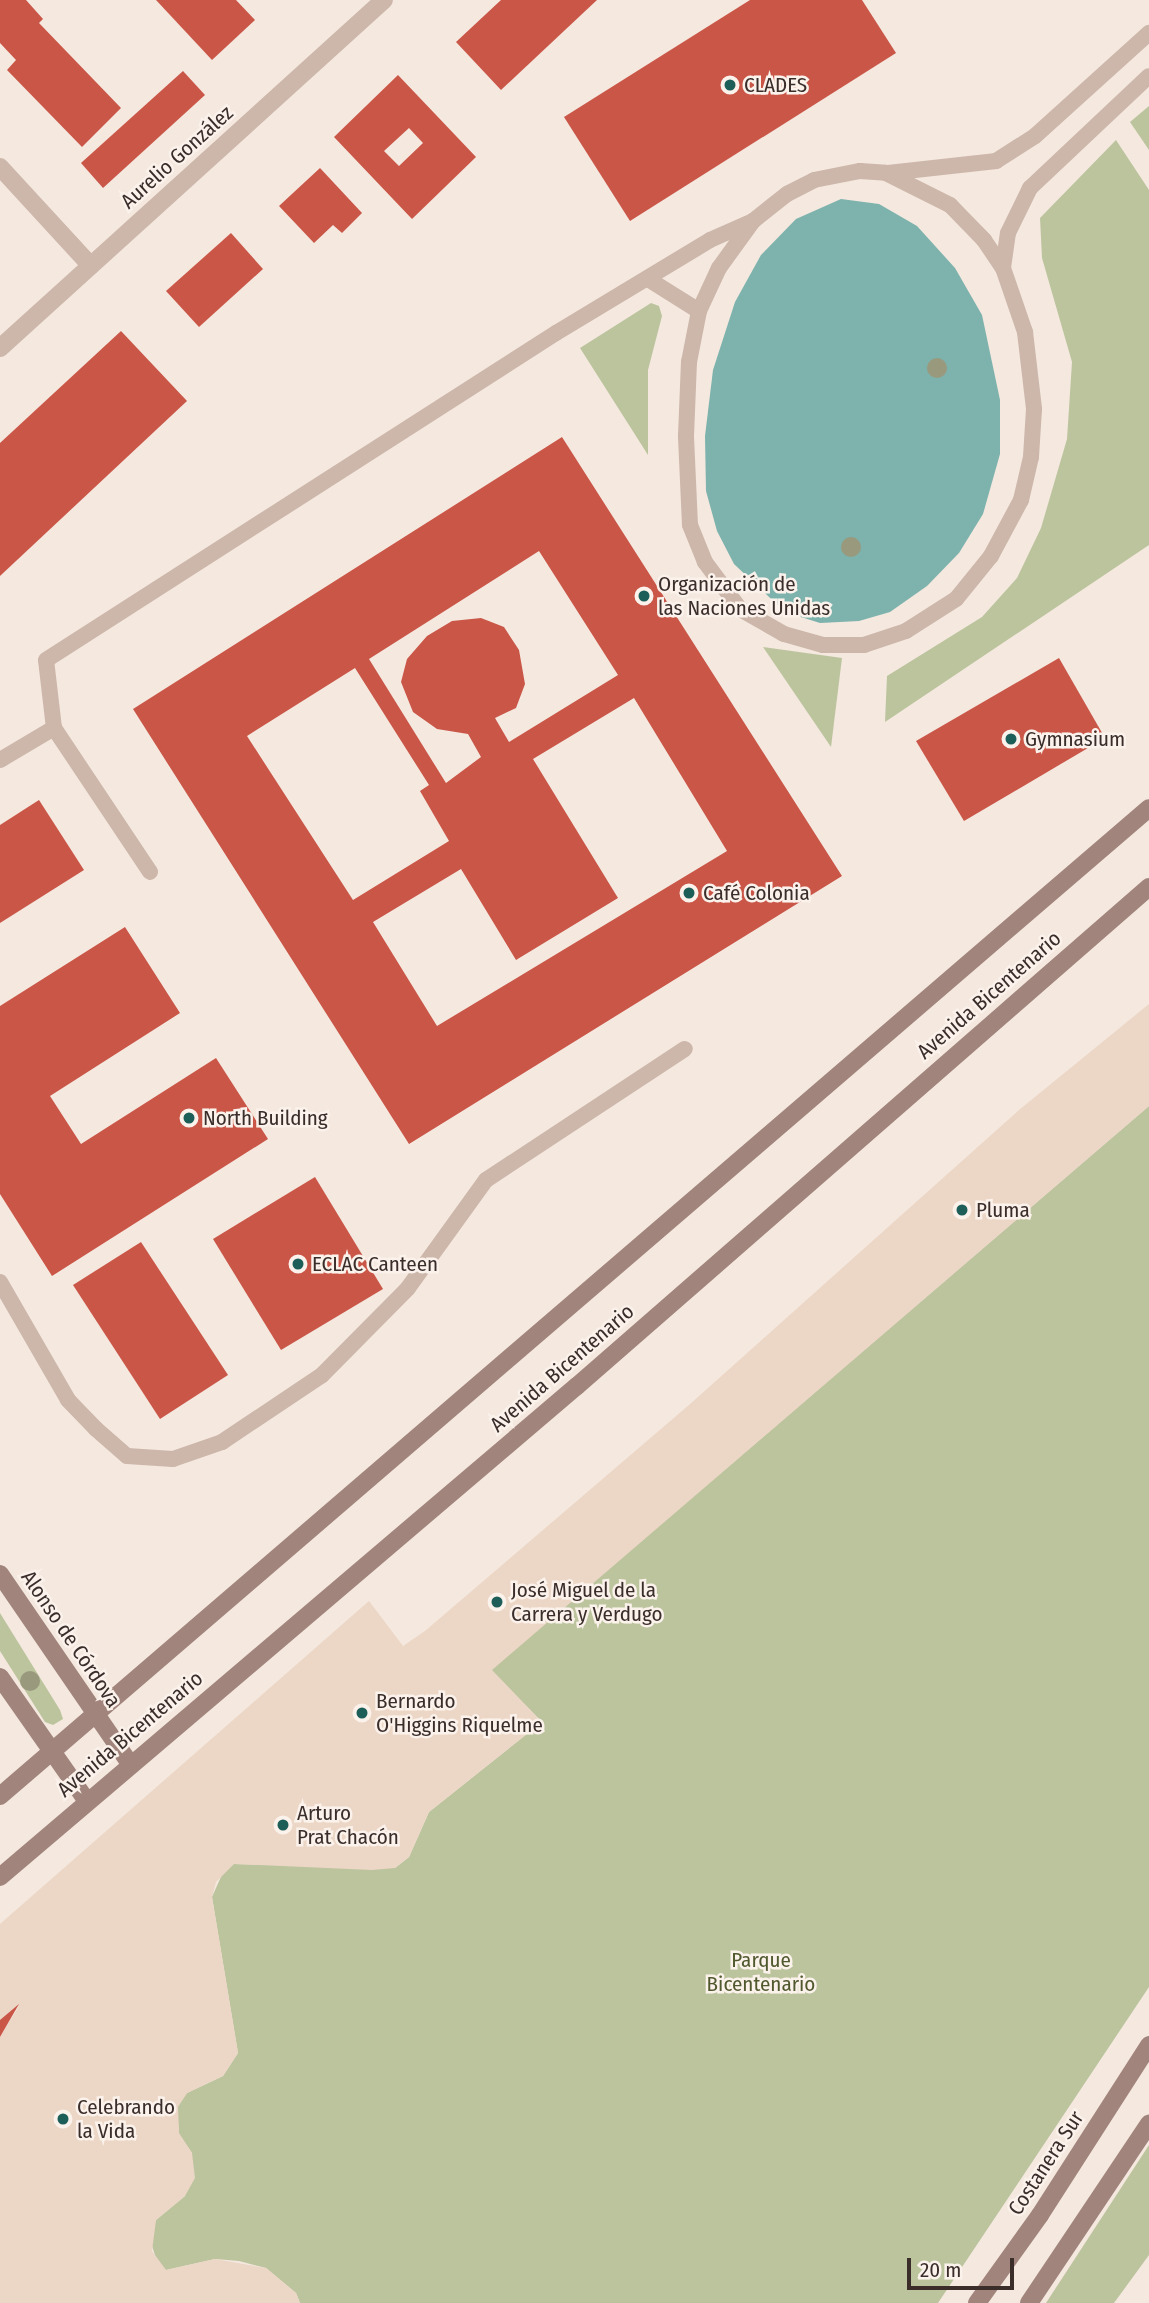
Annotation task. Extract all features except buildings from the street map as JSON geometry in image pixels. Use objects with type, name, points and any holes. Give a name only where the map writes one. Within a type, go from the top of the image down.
[{"type":"main road","name":"Avenida Bicentenario","points":[[0,1796],[1149,808]]},
{"type":"main road","name":"Avenida Bicentenario","points":[[0,1877],[86,1800],[577,1386],[1149,887]]},
{"type":"main road","name":"Alonso de Córdova","points":[[0,1574],[130,1764]]},
{"type":"main road","points":[[0,1677],[86,1800]]},
{"type":"main road","name":"Costanera Sur","points":[[977,2303],[1040,2216],[1149,2045]]},
{"type":"main road","points":[[1029,2303],[1149,2124]]},
{"type":"street","name":"Aurelio González","points":[[0,348],[384,0]]},
{"type":"street","points":[[0,167],[91,265]]},
{"type":"lane","points":[[886,173],[950,205],[984,240],[1003,268],[1026,332],[1034,409],[1031,457],[1021,500],[991,556],[956,598],[906,631],[864,645],[823,645],[784,634],[740,608],[705,562],[690,525],[686,436],[689,362],[699,311],[719,268],[753,221],[786,194],[814,180],[860,171],[886,173],[996,161],[1035,135],[1149,33]]},
{"type":"lane","points":[[1003,268],[1008,233],[1030,188],[1149,76]]},
{"type":"lane","points":[[150,872],[54,728],[46,660],[545,340],[710,240],[753,221]]},
{"type":"lane","points":[[648,279],[699,311]]},
{"type":"lane","points":[[0,760],[54,728]]},
{"type":"lane","points":[[0,1282],[68,1400],[96,1429],[127,1456],[173,1459],[222,1442],[322,1376],[408,1288],[486,1180],[685,1049]]},
{"type":"green space","points":[[1149,106],[1149,150],[1130,122]]},
{"type":"green space","points":[[1116,140],[1149,190],[1149,545],[885,722],[887,676],[982,617],[1017,578],[1041,528],[1067,439],[1072,362],[1042,258],[1040,218]]},
{"type":"green space","points":[[651,303],[659,306],[662,316],[648,370],[648,455],[580,348]]},
{"type":"green space","points":[[763,647],[842,658],[831,747]]},
{"type":"green space","name":"Parque Bicentenario","points":[[1149,1106],[1149,1987],[938,2303],[300,2303],[296,2293],[266,2268],[239,2261],[215,2259],[166,2270],[157,2261],[150,2240],[156,2220],[185,2196],[192,2153],[179,2134],[177,2107],[187,2093],[223,2076],[238,2053],[212,1897],[224,1870],[234,1864],[395,1868],[409,1857],[429,1812],[542,1722],[491,1670]]},
{"type":"green space","points":[[0,1613],[60,1710],[63,1719],[53,1725],[45,1722],[0,1651]]},
{"type":"green space","points":[[1149,2145],[1149,2255],[1114,2303],[1046,2303]]},
{"type":"shaded area","points":[[1149,1004],[1149,1106],[492,1670],[542,1722],[429,1812],[409,1857],[395,1868],[372,1870],[234,1864],[216,1882],[212,1897],[238,2053],[223,2076],[187,2093],[178,2107],[179,2133],[192,2153],[195,2178],[185,2196],[156,2220],[152,2251],[166,2270],[215,2259],[266,2268],[296,2293],[300,2303],[0,2303],[0,2037],[19,2006],[0,2020],[0,1924],[369,1601],[403,1646],[425,1631],[689,1405],[1019,1110]]},
{"type":"water","points":[[841,199],[879,204],[917,226],[955,268],[982,315],[1000,400],[1000,454],[983,514],[959,553],[927,586],[890,612],[859,621],[820,623],[785,612],[734,564],[717,531],[706,491],[705,436],[713,370],[735,302],[761,255],[796,219]]},
{"type":"place","name":"CLADES","points":[[730,85]]},
{"type":"place","name":"Organización de las Naciones Unidas","points":[[644,596]]},
{"type":"place","name":"Gymnasium","points":[[1011,739]]},
{"type":"place","name":"Café Colonia","points":[[689,893]]},
{"type":"place","name":"North Building","points":[[189,1118]]},
{"type":"place","name":"Pluma","points":[[962,1210]]},
{"type":"place","name":"ECLAC Canteen","points":[[298,1264]]},
{"type":"place","name":"José Miguel de la Carrera y Verdugo","points":[[497,1602]]},
{"type":"place","name":"Bernardo O'Higgins Riquelme","points":[[362,1713]]},
{"type":"place","name":"Arturo Prat Chacón","points":[[283,1825]]},
{"type":"place","name":"Celebrando la Vida","points":[[63,2119]]}]
